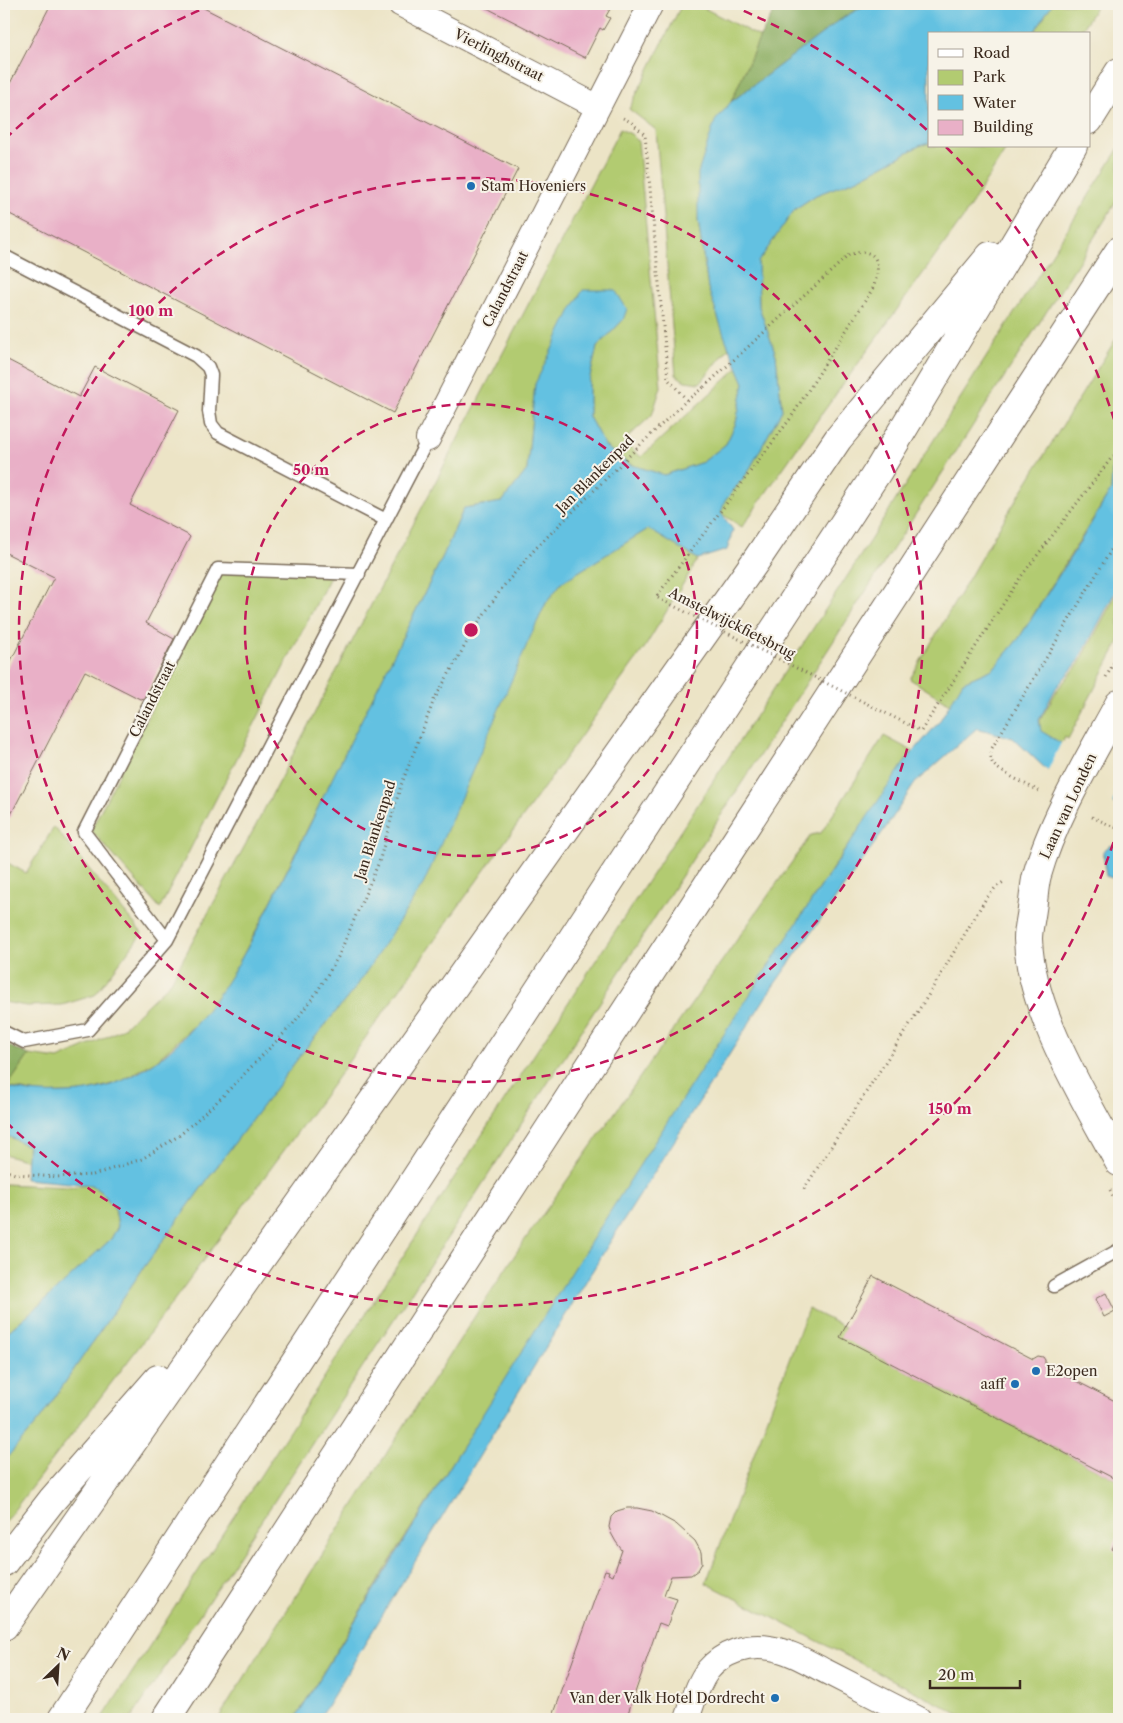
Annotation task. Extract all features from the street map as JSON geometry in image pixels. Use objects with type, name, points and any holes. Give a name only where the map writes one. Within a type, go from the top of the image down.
[{"type":"main road","points":[[1090,118],[1119,72]]},
{"type":"main road","points":[[62,1719],[867,486],[1072,148]]},
{"type":"main road","points":[[4,1626],[248,1277],[755,562],[838,440],[1047,188]]},
{"type":"main road","points":[[166,1719],[1119,251]]},
{"type":"main road","name":"Laan van Londen","points":[[1119,704],[1068,800],[1046,849],[1037,877],[1028,938],[1033,972],[1042,1006],[1056,1042],[1119,1162]]},
{"type":"main road","points":[[4,1562],[52,1500],[248,1277]]},
{"type":"street","name":"Vierlinghstraat","points":[[400,4],[598,107]]},
{"type":"street","name":"Calandstraat","points":[[428,439],[652,4]]},
{"type":"street","points":[[687,1719],[696,1693],[709,1670],[718,1661],[730,1654],[743,1648],[756,1647],[771,1648],[794,1655],[919,1719]]},
{"type":"lane","points":[[4,256],[196,356],[208,367],[212,375],[209,411],[211,424],[218,433],[386,520]]},
{"type":"lane","name":"Calandstraat","points":[[4,1032],[24,1042],[88,1030],[167,940],[428,439]]},
{"type":"lane","name":"Calandstraat","points":[[167,940],[84,832],[218,569],[359,574]]},
{"type":"lane","points":[[1054,1286],[1119,1250]]},
{"type":"path","points":[[598,107],[631,122],[645,135],[668,379],[688,400]]},
{"type":"path","name":"Amstelwijckfietsbrug","points":[[704,387],[849,255],[862,252],[874,258],[878,266],[878,274],[872,290],[790,419],[656,597],[921,731],[1020,578],[1119,448]]},
{"type":"path","name":"Jan Blankenpad","points":[[4,1170],[15,1174],[93,1175],[142,1159],[180,1135],[221,1098],[293,1024],[317,992],[338,957],[379,862],[400,788],[434,700],[476,626],[502,588],[535,549],[634,451],[704,387]]},
{"type":"path","points":[[1068,800],[998,768],[994,765],[991,757],[992,748],[1119,537]]},
{"type":"path","points":[[804,1189],[929,994],[985,900],[996,887],[1009,879]]},
{"type":"green space","points":[[682,4],[696,4],[760,37],[731,102],[714,126],[698,220],[708,288],[729,348],[700,383],[685,381],[676,375],[656,130],[629,109]]},
{"type":"green space","points":[[778,4],[868,4],[844,17],[731,102],[760,37]]},
{"type":"green space","points":[[1052,4],[1098,4],[1080,32],[1034,32]]},
{"type":"green space","points":[[620,129],[631,134],[638,141],[661,387],[652,415],[624,441],[641,457],[738,368],[744,383],[736,423],[726,444],[703,462],[664,475],[629,464],[605,446],[589,417],[589,381],[597,347],[623,320],[535,384],[527,470],[502,502],[464,508],[443,556],[268,908],[233,974],[200,1020],[157,1060],[122,1081],[85,1092],[43,1094],[7,1087],[29,1055],[58,1059],[122,1029],[170,983],[255,827]]},
{"type":"green space","points":[[928,143],[928,148],[1007,148],[963,218],[742,527],[720,513],[725,501],[748,472],[782,410],[776,355],[759,307],[758,262],[795,209],[816,195],[858,179],[919,146]]},
{"type":"green space","points":[[1119,148],[1119,197],[467,1208],[131,1719],[102,1719],[850,572]]},
{"type":"green space","points":[[1119,334],[1119,413],[1114,430],[1111,490],[1019,638],[993,669],[963,682],[951,705],[910,679],[989,544]]},
{"type":"green space","points":[[648,529],[698,559],[645,647],[332,1085],[158,1322],[4,1523],[4,1461],[40,1419],[142,1270],[215,1169],[302,1053],[357,986],[546,603],[562,582]]},
{"type":"green space","points":[[225,563],[331,575],[160,908],[91,830]]},
{"type":"green space","points":[[1119,589],[1119,642],[1068,739],[1065,737],[1062,744],[1040,731],[1040,720],[1057,690],[1079,664]]},
{"type":"green space","points":[[884,736],[914,752],[840,857],[656,1140],[391,1560],[295,1719],[218,1719],[421,1399],[522,1244],[811,835],[821,833]]},
{"type":"green space","points":[[54,827],[142,933],[95,995],[62,1005],[26,1006],[4,1002],[4,861],[26,873]]},
{"type":"green space","points":[[4,1044],[29,1055],[7,1087],[4,1086]]},
{"type":"green space","points":[[4,1134],[28,1146],[27,1161],[4,1154]]},
{"type":"green space","points":[[4,1184],[67,1187],[92,1185],[102,1192],[115,1209],[118,1226],[111,1239],[52,1294],[4,1335]]},
{"type":"green space","points":[[808,1309],[861,1335],[856,1345],[1119,1481],[1119,1719],[968,1719],[706,1583]]},
{"type":"water","points":[[868,4],[1052,4],[1034,32],[928,32],[928,143],[919,146],[858,179],[816,195],[795,209],[758,262],[759,307],[776,355],[782,410],[748,472],[725,501],[721,513],[733,530],[727,550],[698,559],[648,529],[562,582],[546,603],[528,642],[424,883],[357,986],[302,1053],[215,1169],[142,1270],[40,1419],[4,1461],[4,1335],[52,1294],[111,1239],[118,1226],[115,1209],[102,1192],[92,1185],[25,1179],[28,1146],[4,1134],[4,1086],[19,1090],[51,1093],[67,1093],[106,1087],[140,1071],[171,1049],[198,1021],[222,990],[243,956],[296,853],[443,556],[464,508],[502,502],[527,470],[535,384],[571,310],[583,290],[615,290],[627,309],[623,320],[597,347],[589,381],[589,417],[605,446],[629,464],[664,475],[703,462],[726,444],[736,423],[744,383],[725,338],[708,288],[698,220],[698,173],[715,121],[731,102],[844,17]]},
{"type":"water","points":[[1119,413],[1119,585],[1078,662],[1056,688],[1039,720],[1041,731],[1119,772],[1119,806],[1047,770],[1013,738],[977,728],[915,783],[889,823],[769,992],[610,1242],[319,1719],[295,1719],[582,1256],[804,912],[880,798],[907,759],[939,722],[963,682],[993,669],[1019,638],[1075,550],[1111,490],[1114,430]]},
{"type":"water","points":[[1111,845],[1119,850],[1119,880],[1106,876],[1103,851]]},
{"type":"pier","points":[[1062,741],[1119,769],[1119,789],[1111,805],[1047,772]]},
{"type":"building","points":[[51,4],[196,4],[518,169],[393,413],[4,211],[4,95]]},
{"type":"building","points":[[479,4],[613,4],[606,16],[610,18],[603,30],[600,28],[585,58]]},
{"type":"building","points":[[4,358],[79,397],[95,367],[179,410],[130,505],[190,537],[146,623],[174,639],[144,698],[140,699],[85,671],[4,828],[4,674],[54,577],[4,552]]},
{"type":"building","points":[[873,1276],[1033,1359],[1038,1356],[1043,1357],[1045,1365],[1119,1403],[1119,1481],[840,1337]]},
{"type":"building","points":[[1106,1293],[1115,1311],[1104,1317],[1095,1299]]},
{"type":"building","points":[[627,1508],[652,1511],[676,1524],[695,1541],[701,1552],[702,1563],[698,1570],[691,1575],[671,1576],[664,1595],[677,1599],[667,1626],[659,1623],[626,1719],[552,1719],[605,1570],[609,1571],[608,1574],[613,1576],[622,1550],[609,1527],[611,1517],[617,1511]]},
{"type":"building","points":[[1119,1535],[1119,1553],[1112,1549]]},
{"type":"place","name":"Stam Hoveniers","points":[[471,186]]},
{"type":"place","name":"E2open","points":[[1036,1371]]},
{"type":"place","name":"aaff","points":[[1015,1384]]},
{"type":"place","name":"Van der Valk Hotel Dordrecht","points":[[775,1698]]}]
